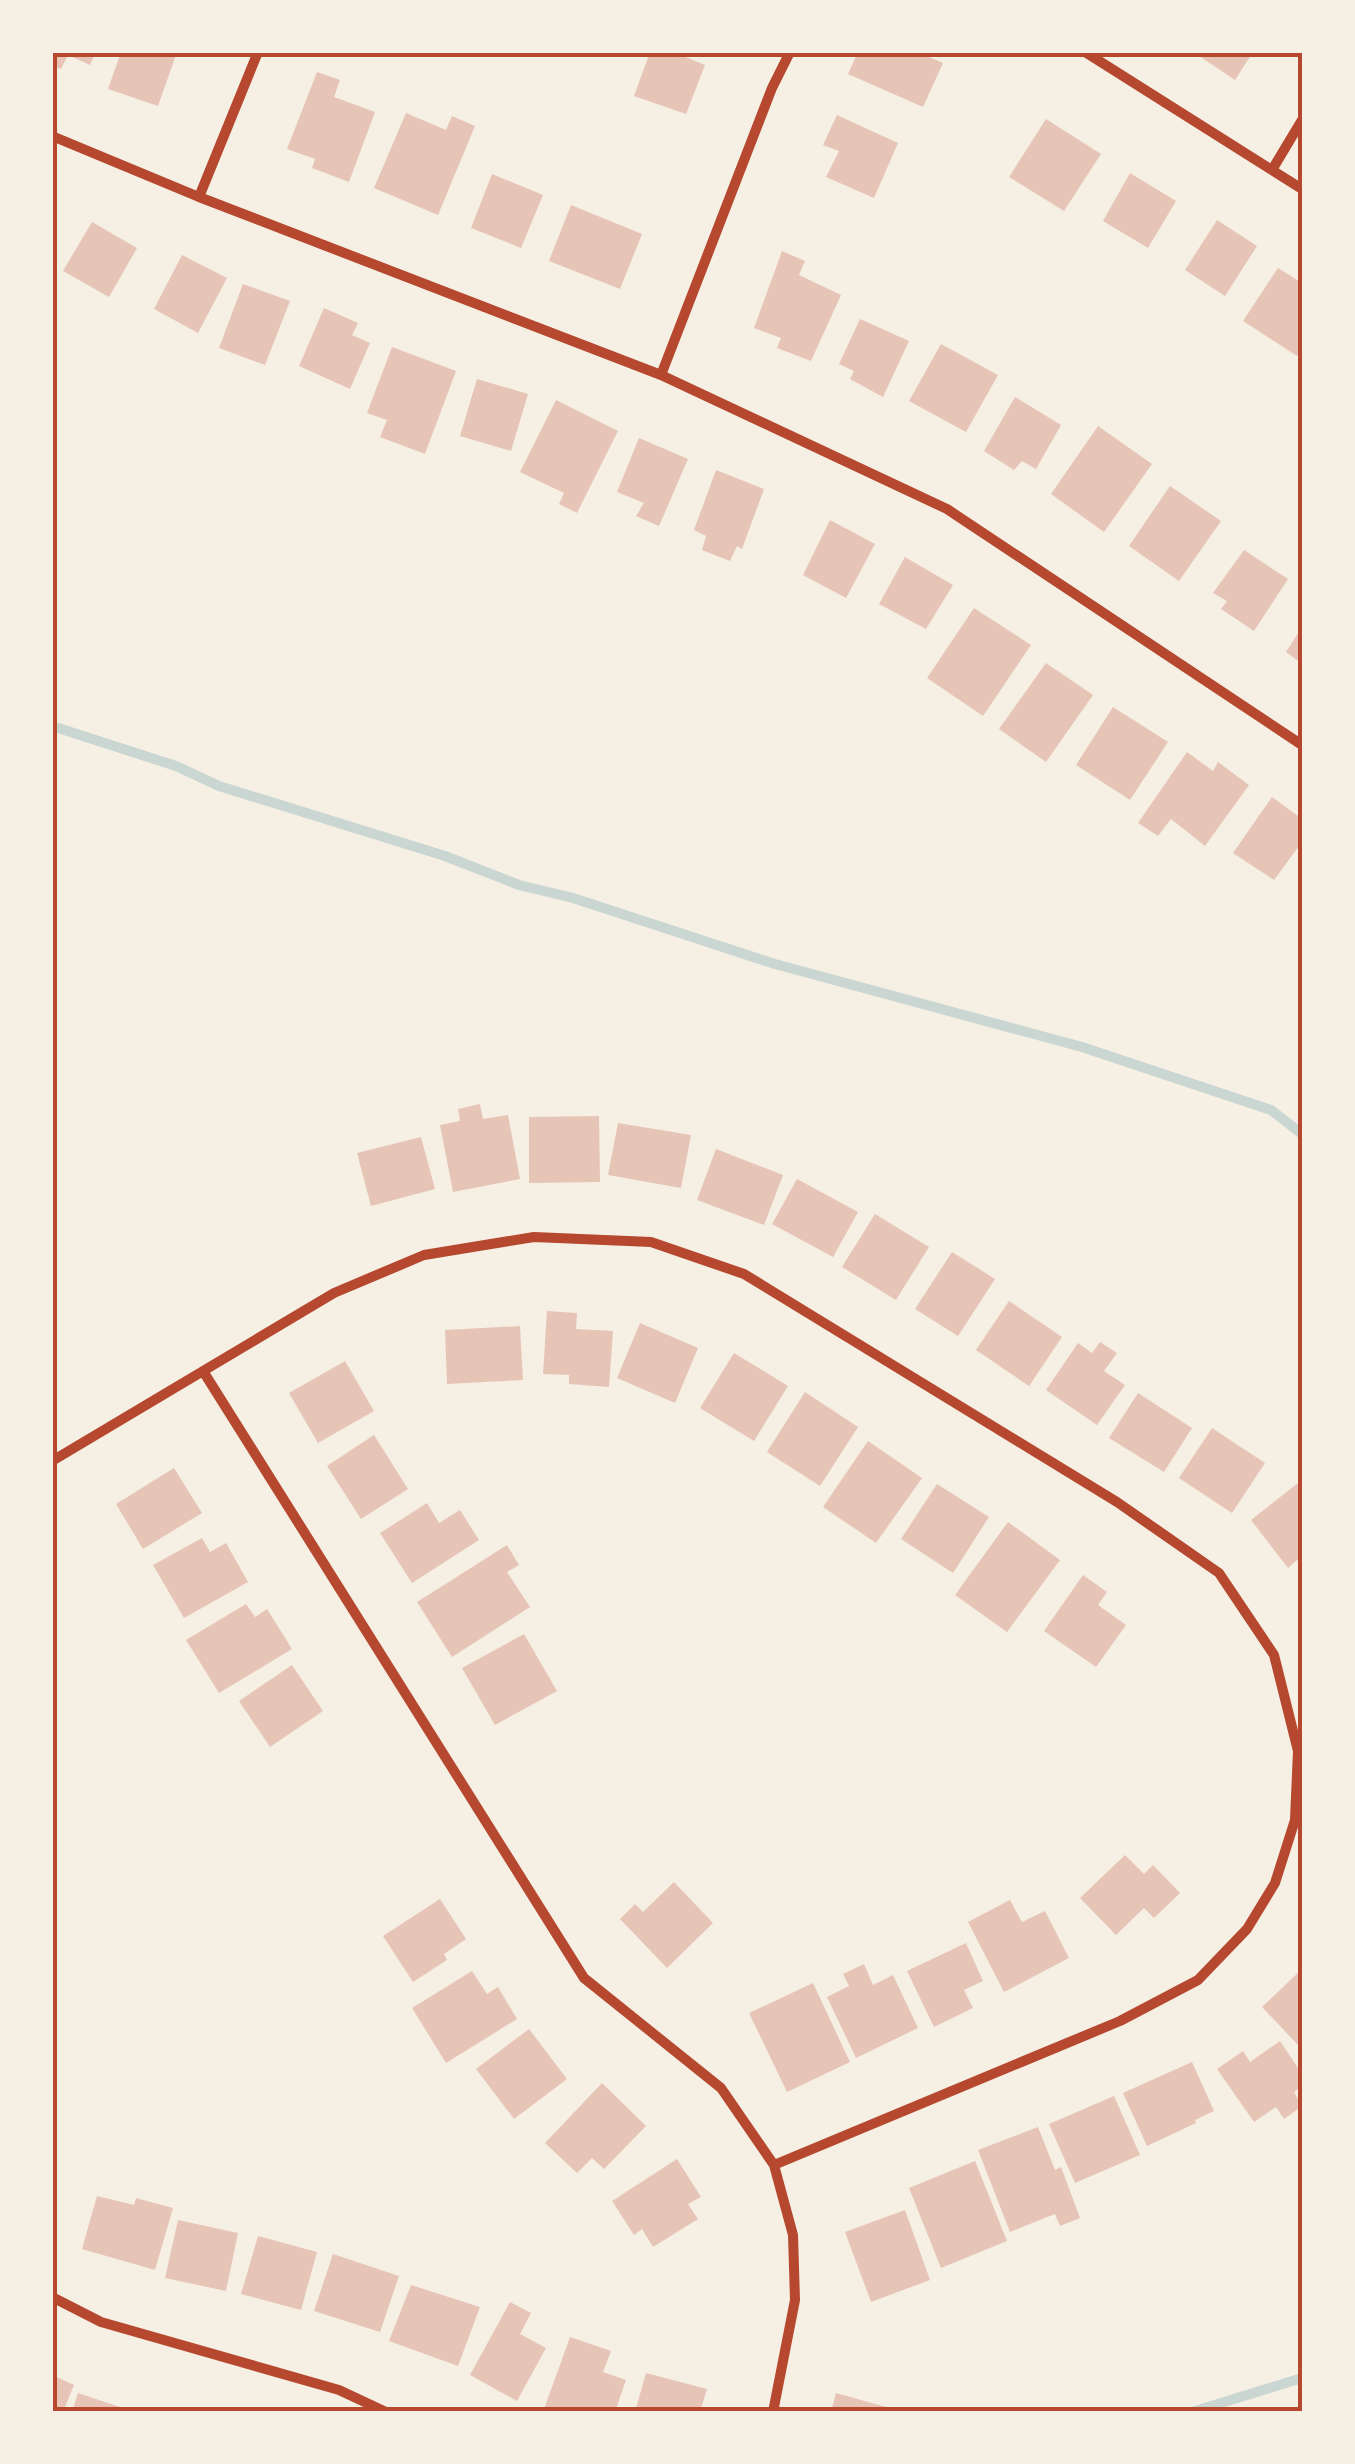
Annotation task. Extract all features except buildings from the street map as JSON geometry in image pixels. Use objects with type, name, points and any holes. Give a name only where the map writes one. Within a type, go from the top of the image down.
[{"type":"street","points":[[199,197],[258,52]]},
{"type":"street","points":[[662,375],[772,88],[790,52]]},
{"type":"street","points":[[1085,52],[1302,189]]},
{"type":"street","points":[[1272,170],[1302,120]]},
{"type":"street","points":[[52,136],[199,197],[662,375],[947,509],[1302,745]]},
{"type":"street","points":[[52,1461],[334,1292],[424,1255],[534,1237],[651,1242],[744,1274],[1117,1502],[1219,1573],[1274,1655],[1298,1751],[1295,1820],[1274,1883],[1248,1930],[1198,1980],[1120,2022],[774,2165]]},
{"type":"street","points":[[204,1371],[584,1978],[721,2088],[774,2165],[793,2234],[794,2300],[774,2412]]},
{"type":"street","points":[[52,2297],[102,2322],[340,2390],[386,2412]]},
{"type":"waterway","points":[[52,726],[176,766],[219,786],[445,856],[519,885],[573,898],[775,964],[1082,1047],[1271,1110],[1302,1134]]},
{"type":"waterway","points":[[1192,2412],[1302,2378]]}]
